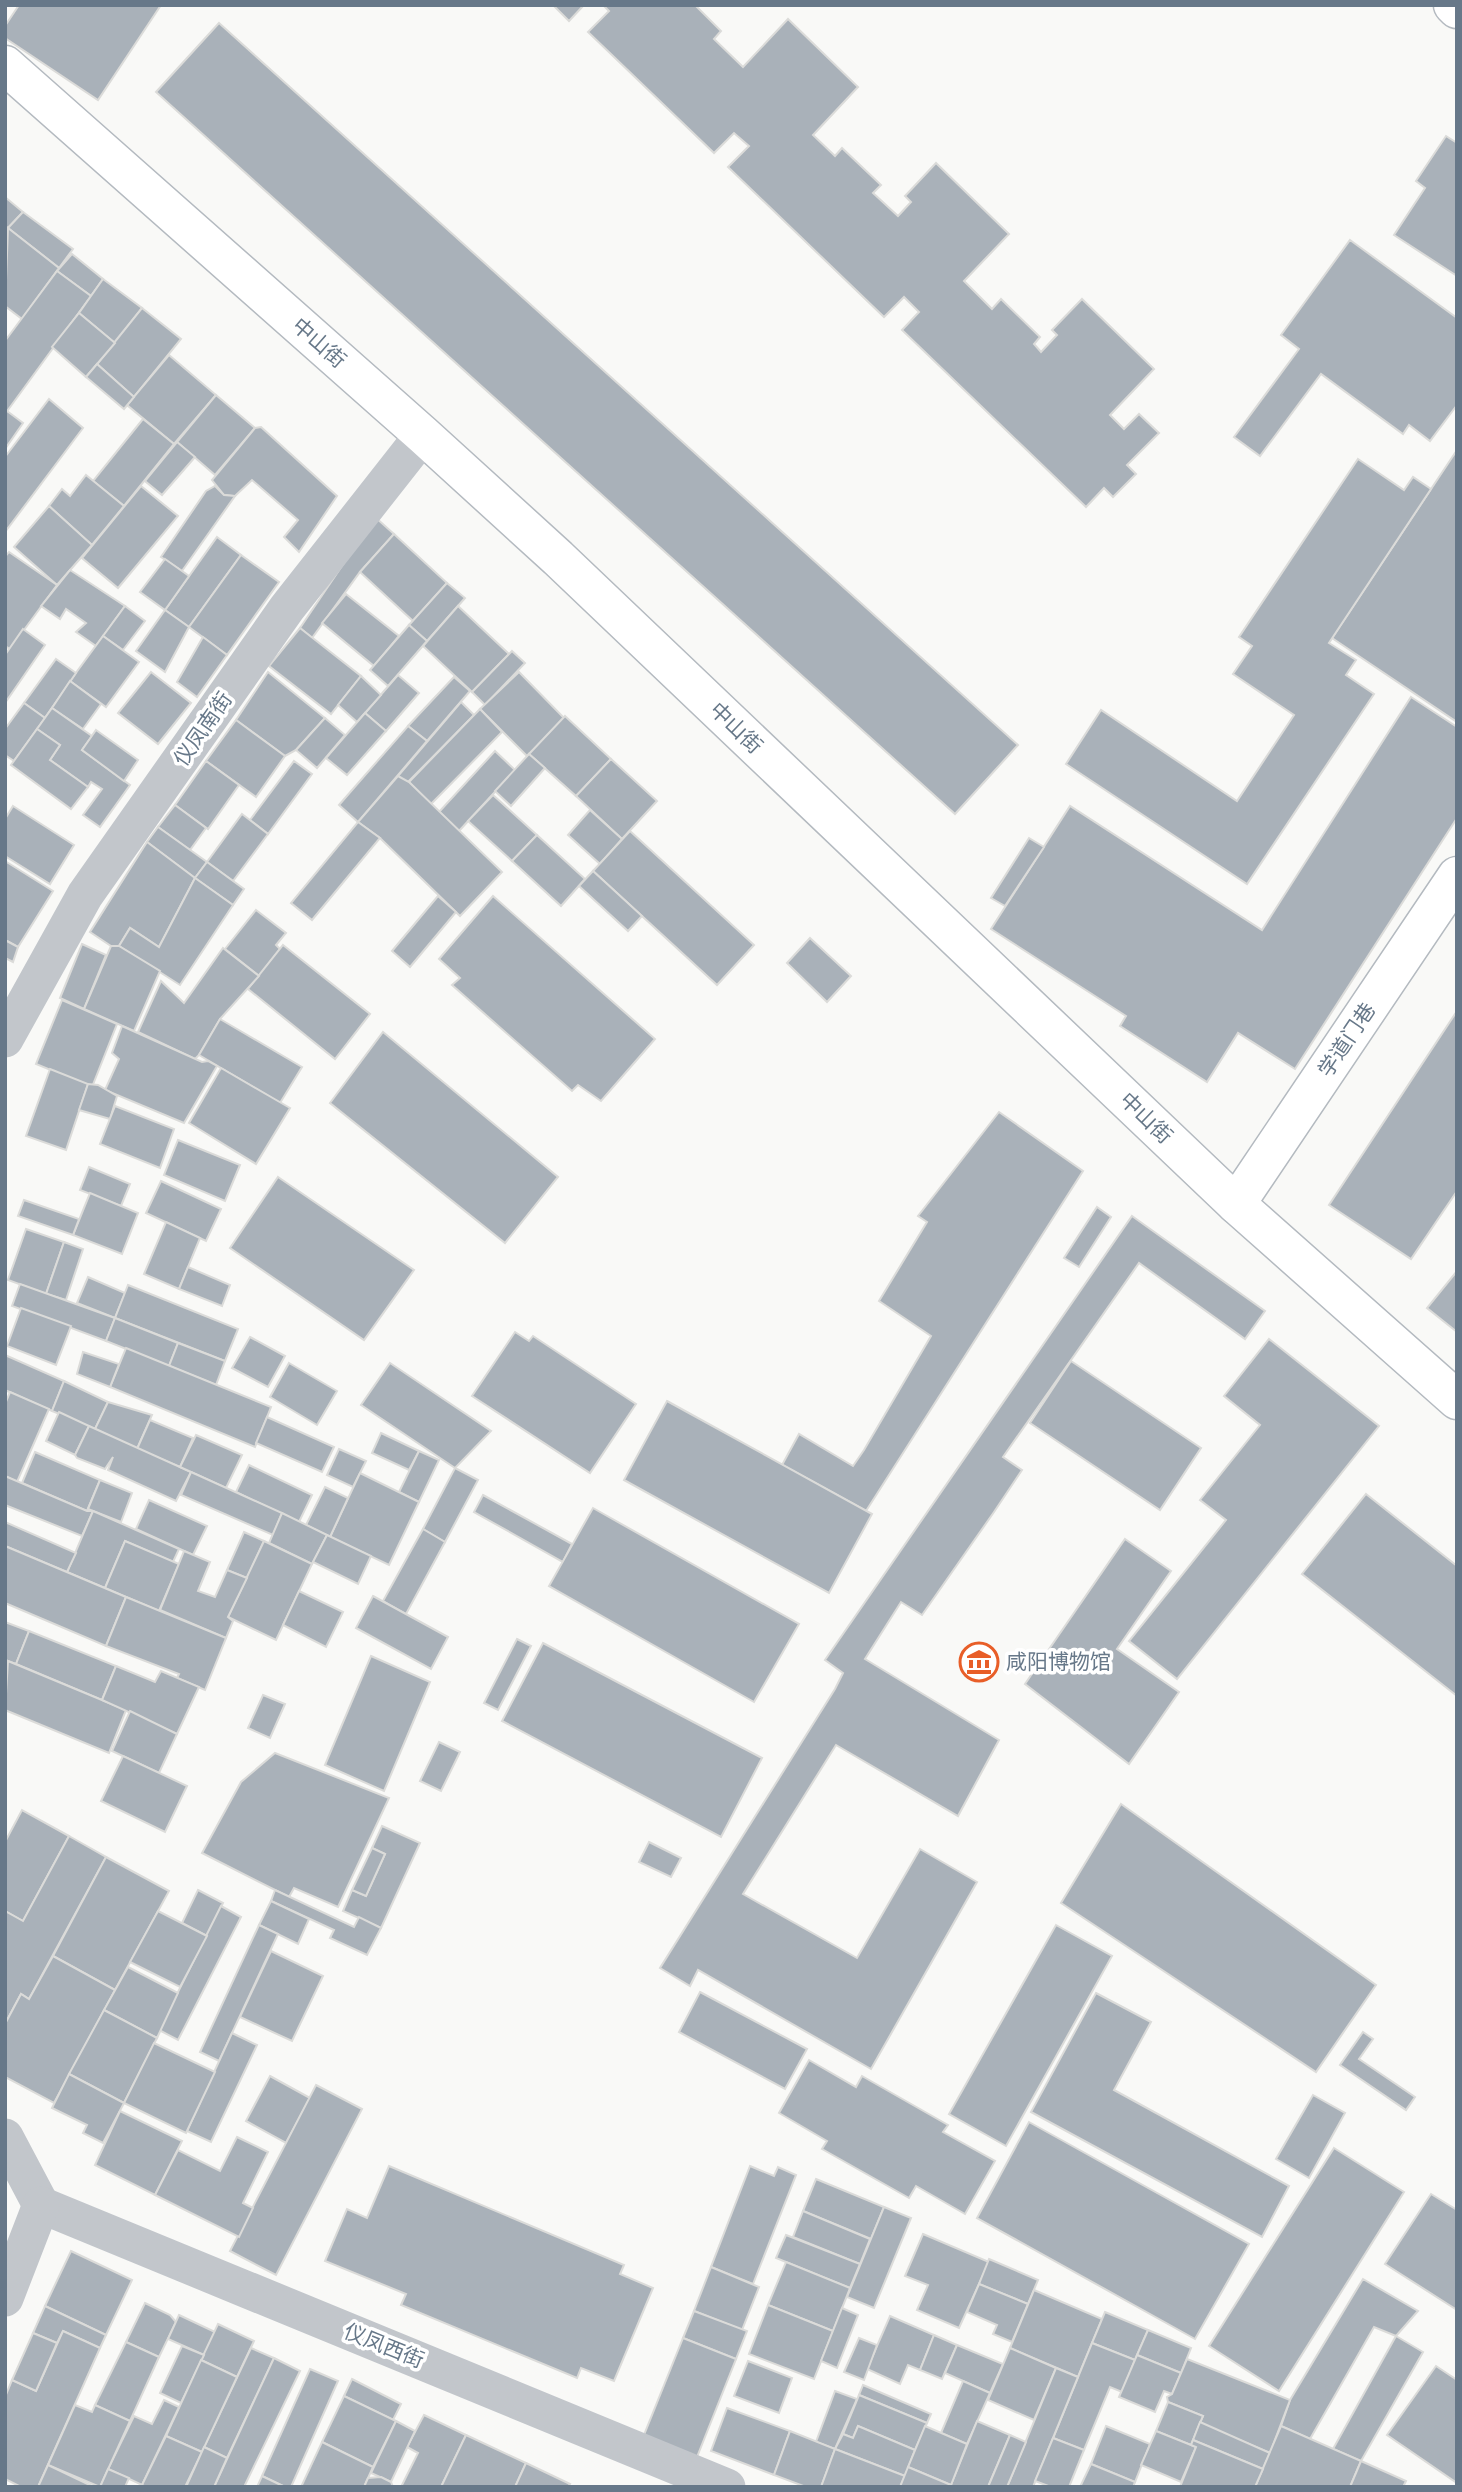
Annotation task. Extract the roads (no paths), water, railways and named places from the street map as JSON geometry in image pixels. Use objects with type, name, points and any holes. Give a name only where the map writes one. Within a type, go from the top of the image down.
[{"type":"street","points":[[1453,5],[1457,9]]},
{"type":"street","name":"中山街","points":[[5,65],[423,435],[1236,1204],[1457,1400]]},
{"type":"street","name":"仪凤南街","points":[[5,1039],[85,895],[287,608],[423,435]]},
{"type":"street","name":"学道门巷","points":[[1236,1204],[1457,876]]},
{"type":"street","points":[[5,2137],[41,2205],[5,2298]]},
{"type":"street","name":"仪凤西街","points":[[41,2205],[727,2487]]},
{"type":"place","name":"咸阳博物馆","points":[[979,1662]]}]
